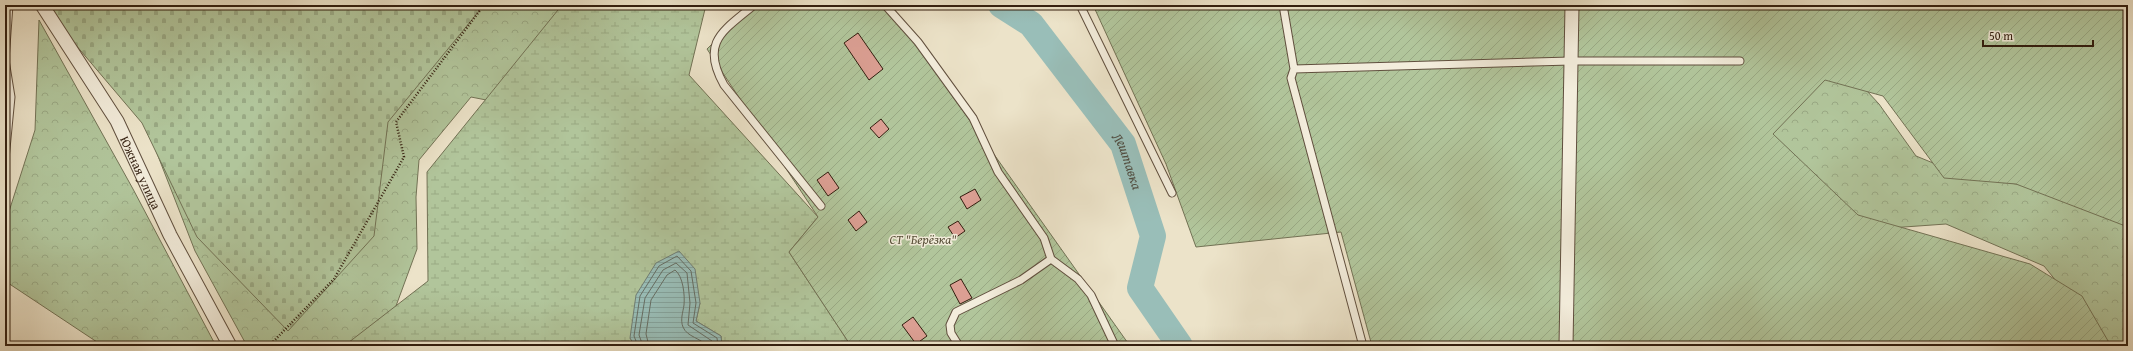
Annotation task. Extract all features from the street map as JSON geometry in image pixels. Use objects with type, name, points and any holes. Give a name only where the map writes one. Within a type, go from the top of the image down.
[{"type":"street","name":"Южная улица","points":[[42,5],[117,121],[170,236],[230,346]]},
{"type":"street","points":[[1566,346],[1572,5]]},
{"type":"lane","points":[[5,159],[11,97],[5,60],[9,5]]},
{"type":"lane","points":[[754,5],[721,33],[715,44],[714,57],[716,71],[724,85],[821,206]]},
{"type":"lane","points":[[886,5],[918,42],[973,118],[998,172],[1044,238],[1051,260],[1078,279],[1087,290],[1114,346]]},
{"type":"lane","points":[[1080,5],[1172,193]]},
{"type":"lane","points":[[1283,5],[1294,69],[1291,78],[1363,346]]},
{"type":"lane","points":[[1294,69],[1571,61],[1740,61]]},
{"type":"lane","points":[[959,346],[951,333],[950,325],[956,312],[1021,280],[1051,260]]},
{"type":"path","points":[[269,346],[334,279],[404,157],[396,122],[484,5]]},
{"type":"green space","points":[[50,5],[484,5],[388,122],[374,236],[288,331],[197,237],[142,123],[58,24]]},
{"type":"green space","points":[[62,5],[706,5],[686,54],[532,109],[471,97],[419,160],[416,197],[417,249],[396,306],[357,346],[247,346],[195,251],[151,138],[119,72]]},
{"type":"green space","points":[[562,5],[706,5],[689,75],[818,217],[789,252],[851,346],[722,346],[721,336],[696,321],[700,303],[630,338],[635,346],[344,346],[428,281],[427,172]]},
{"type":"green space","name":"СТ \"Берёзка\"","points":[[752,5],[888,5],[1130,346],[851,346],[789,252],[818,217],[707,49]]},
{"type":"green space","points":[[1093,5],[2128,5],[2128,227],[2016,184],[1944,178],[1883,96],[1825,80],[1773,134],[1858,215],[2030,264],[2082,296],[2111,346],[1372,346],[1341,232],[1196,247],[1166,164]]},
{"type":"green space","points":[[39,20],[133,189],[216,346],[103,346],[5,281],[5,224],[35,130]]},
{"type":"green space","points":[[1842,64],[1879,104],[1916,156],[1960,174],[2128,204],[2128,346],[2103,346],[2086,318],[2044,266],[1946,224],[1848,231],[1595,69]]},
{"type":"water","points":[[679,251],[695,269],[700,303],[696,321],[721,336],[722,346],[635,346],[630,338],[636,295],[656,263]]},
{"type":"building","points":[[858,33],[883,69],[869,80],[844,43]]},
{"type":"building","points":[[881,119],[889,129],[879,138],[870,128]]},
{"type":"building","points":[[828,172],[839,188],[828,196],[817,180]]},
{"type":"building","points":[[975,189],[981,200],[967,209],[960,197]]},
{"type":"building","points":[[859,211],[867,222],[856,231],[848,220]]},
{"type":"building","points":[[958,221],[965,231],[955,238],[948,227]]},
{"type":"building","points":[[961,279],[972,298],[960,304],[950,285]]},
{"type":"building","points":[[913,317],[927,336],[916,344],[902,325]]},
{"type":"waterway","name":"Лештавка","points":[[1001,5],[1031,24],[1123,144],[1153,236],[1140,288],[1180,346]]}]
